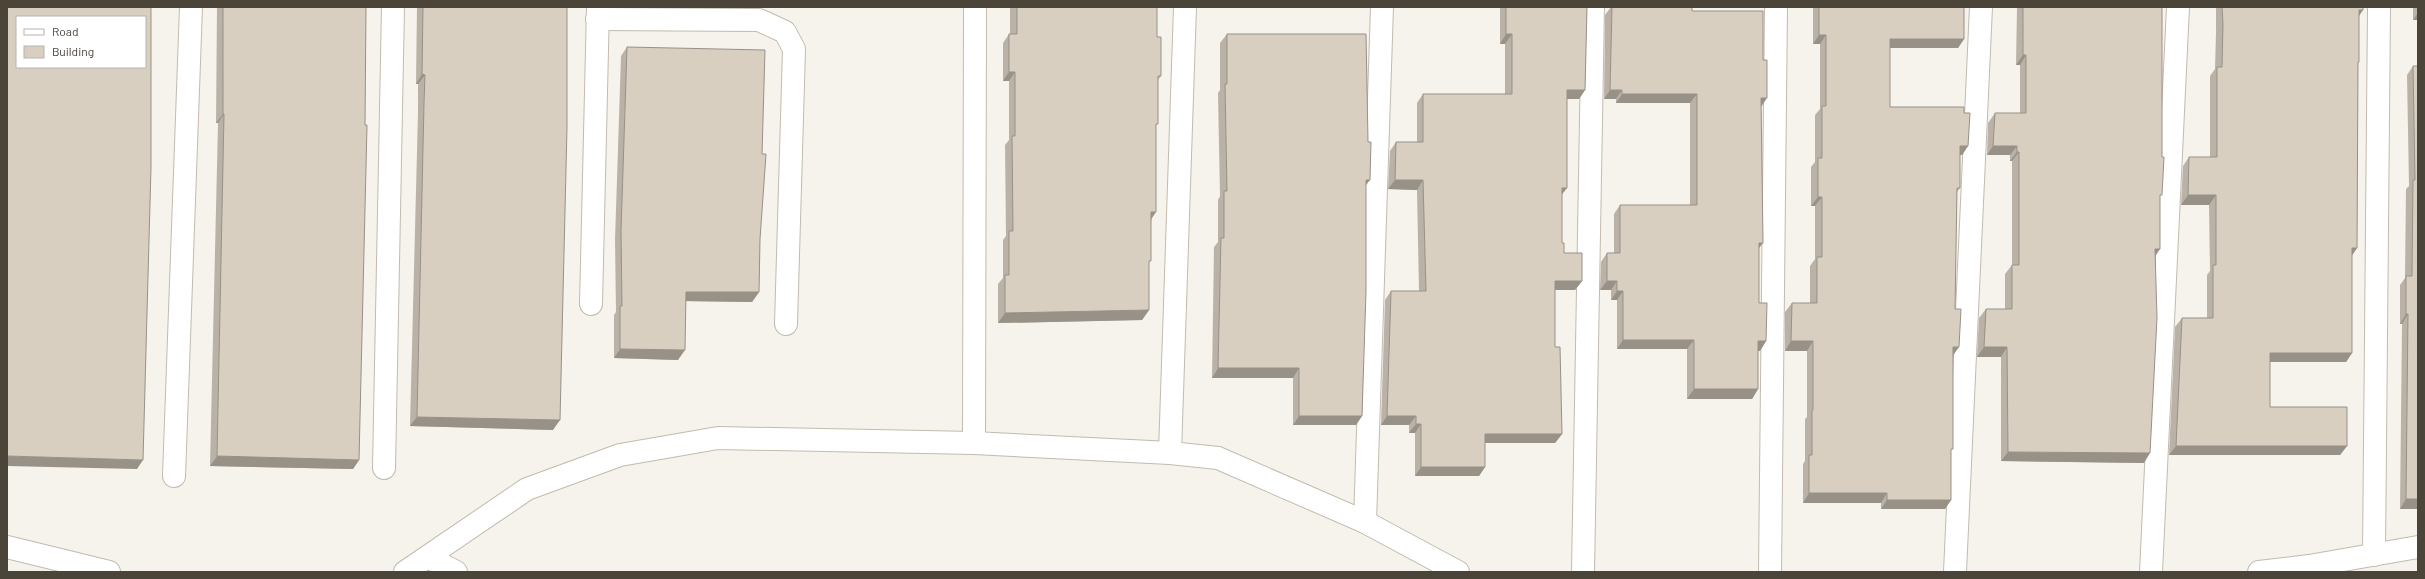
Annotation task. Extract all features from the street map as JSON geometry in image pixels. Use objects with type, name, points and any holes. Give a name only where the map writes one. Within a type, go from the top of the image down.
[{"type":"street","points":[[174,476],[190,7]]},
{"type":"street","points":[[384,468],[393,7]]},
{"type":"street","points":[[974,443],[975,7]]},
{"type":"street","points":[[1170,453],[1185,7]]},
{"type":"street","points":[[1365,522],[1382,7]]},
{"type":"street","points":[[1583,572],[1593,7]]},
{"type":"street","points":[[1770,572],[1776,7]]},
{"type":"street","points":[[1955,572],[1981,7]]},
{"type":"street","points":[[2151,572],[2178,7]]},
{"type":"street","points":[[2374,555],[2379,7]]},
{"type":"street","points":[[590,304],[597,13],[759,20],[785,32],[794,49],[786,324]]},
{"type":"street","points":[[405,572],[527,489],[620,455],[718,438],[974,443],[1170,453],[1218,458],[1365,522],[1458,572]]},
{"type":"street","points":[[7,547],[109,572]]},
{"type":"street","points":[[2259,572],[2336,567],[2374,555],[2418,547]]},
{"type":"street","points":[[428,556],[456,572]]},
{"type":"building","points":[[7,7],[151,7],[151,167],[143,460],[7,456]]},
{"type":"building","points":[[223,7],[366,7],[365,125],[367,125],[359,460],[217,456],[224,114]]},
{"type":"building","points":[[423,7],[567,7],[567,127],[560,420],[417,417],[425,75],[422,74]]},
{"type":"building","points":[[1017,7],[1157,7],[1157,37],[1161,37],[1161,76],[1158,76],[1158,124],[1156,124],[1156,212],[1151,212],[1149,310],[1005,313],[1005,275],[1009,275],[1009,231],[1013,231],[1012,136],[1015,136],[1015,72],[1009,72],[1009,34],[1017,34]]},
{"type":"building","points":[[1506,7],[1587,7],[1585,90],[1567,90],[1567,188],[1562,188],[1562,243],[1564,243],[1564,253],[1582,253],[1582,281],[1555,281],[1555,347],[1560,347],[1562,434],[1485,434],[1485,467],[1421,467],[1421,424],[1416,424],[1416,416],[1387,416],[1391,291],[1426,291],[1423,180],[1395,180],[1396,142],[1423,142],[1423,94],[1512,94],[1512,34],[1506,34]]},
{"type":"building","points":[[1612,7],[1692,7],[1692,11],[1763,11],[1763,60],[1767,60],[1767,98],[1761,98],[1763,243],[1759,243],[1759,303],[1767,303],[1766,341],[1758,341],[1758,389],[1694,389],[1694,340],[1623,340],[1623,291],[1617,291],[1617,281],[1607,281],[1607,253],[1620,253],[1620,205],[1697,205],[1697,94],[1622,94],[1622,90],[1610,90]]},
{"type":"building","points":[[1819,7],[1964,7],[1964,39],[1890,39],[1890,107],[1964,107],[1964,113],[1970,113],[1968,146],[1960,146],[1960,188],[1957,188],[1955,309],[1961,309],[1959,347],[1953,347],[1953,449],[1951,449],[1951,500],[1887,500],[1887,493],[1809,493],[1809,455],[1812,455],[1813,341],[1791,341],[1792,303],[1817,303],[1817,257],[1822,257],[1822,197],[1818,197],[1818,158],[1822,158],[1822,106],[1826,106],[1826,35],[1819,35]]},
{"type":"building","points":[[2023,7],[2162,7],[2162,157],[2164,157],[2162,195],[2160,195],[2160,249],[2155,249],[2157,318],[2150,453],[2008,452],[2007,347],[1984,347],[1986,309],[2012,309],[2012,265],[2019,265],[2019,152],[2017,152],[2017,146],[1993,146],[1995,113],[2026,113],[2026,55],[2023,55]]},
{"type":"building","points":[[2222,7],[2363,7],[2363,10],[2359,10],[2357,248],[2352,248],[2352,353],[2270,353],[2270,407],[2347,407],[2347,446],[2176,446],[2182,318],[2213,318],[2213,265],[2216,265],[2216,195],[2188,195],[2189,157],[2217,157],[2217,67],[2222,67]]},
{"type":"building","points":[[1227,34],[1366,34],[1368,142],[1371,142],[1370,180],[1366,180],[1366,291],[1362,416],[1299,416],[1299,368],[1218,368],[1221,238],[1224,238],[1224,191],[1227,191],[1225,84],[1227,84]]},
{"type":"building","points":[[627,47],[765,50],[762,154],[766,154],[760,239],[759,292],[686,292],[685,350],[620,349],[620,306],[622,306],[621,231]]},
{"type":"building","points":[[2413,66],[2418,66],[2418,499],[2406,499],[2408,314],[2406,314],[2406,276],[2412,276],[2413,180],[2415,180]]}]
